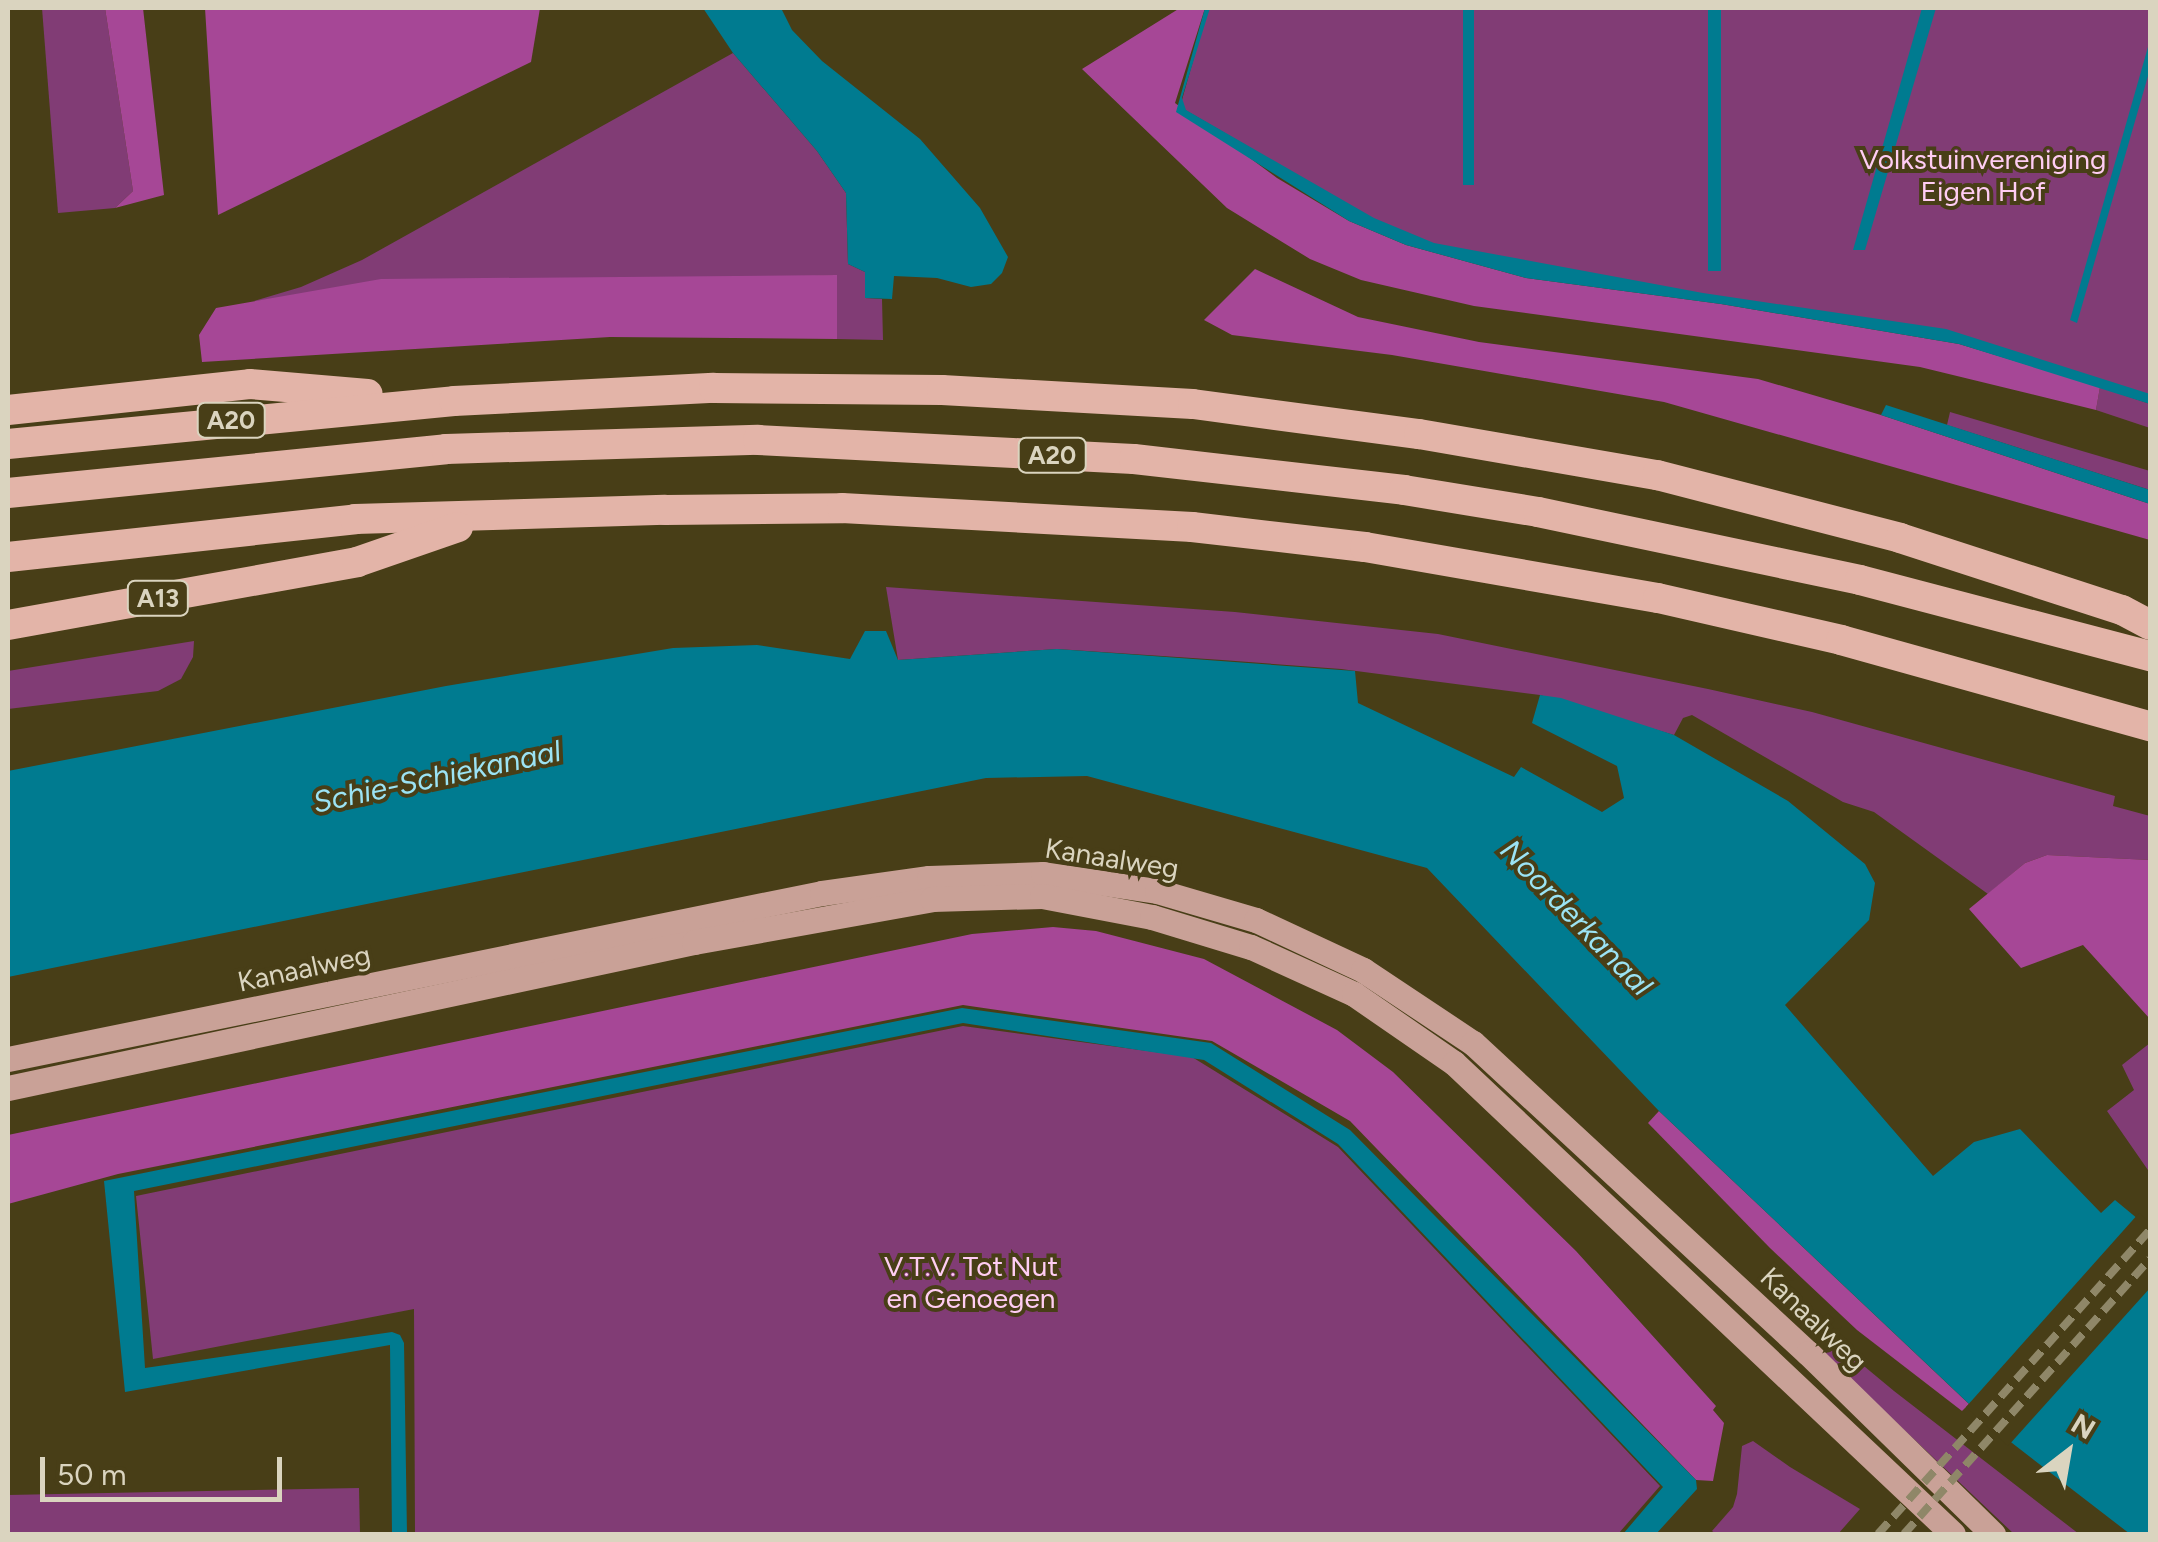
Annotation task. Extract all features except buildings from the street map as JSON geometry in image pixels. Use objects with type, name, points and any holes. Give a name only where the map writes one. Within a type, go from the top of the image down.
[{"type":"highway","name":"A20","points":[[8,410],[250,384],[454,400]]},
{"type":"highway","name":"A20","points":[[8,444],[454,400],[714,388],[942,390],[1193,404],[1540,453],[1786,506],[2122,610],[2150,626]]},
{"type":"highway","name":"A20","points":[[8,493],[446,449],[758,440],[1134,459],[1404,490],[1538,512],[1860,580],[2150,656]]},
{"type":"highway","name":"A20","points":[[8,557],[355,520],[842,508],[1192,527],[1365,547],[1658,598],[1840,640],[2150,726]]},
{"type":"highway","name":"A13","points":[[8,625],[357,562],[482,518]]},
{"type":"main road","name":"Kanaalweg","points":[[8,1059],[822,893],[929,878],[1043,874],[1157,892],[1256,920],[1363,970],[1473,1044],[1808,1353],[1993,1534]]},
{"type":"main road","name":"Kanaalweg","points":[[8,1088],[694,942],[932,899],[1042,896],[1152,917],[1251,947],[1354,994],[1454,1063],[1953,1534]]},
{"type":"green space","points":[[42,8],[105,8],[133,191],[115,208],[58,213]]},
{"type":"green space","name":"Volkstuinvereniging Eigen Hof","points":[[1208,8],[2150,8],[2150,401],[1954,339],[1412,242],[1180,107]]},
{"type":"green space","points":[[733,53],[817,151],[846,193],[848,264],[865,272],[865,298],[882,299],[883,340],[837,339],[837,275],[254,301],[301,287],[362,260]]},
{"type":"green space","points":[[2100,387],[2150,404],[2150,428],[2096,410]]},
{"type":"green space","points":[[1950,412],[2150,471],[2150,490],[1947,425]]},
{"type":"green space","points":[[886,587],[1235,612],[1438,634],[1708,689],[1812,712],[2115,796],[2113,806],[2150,816],[2150,860],[2047,855],[2025,863],[1988,894],[1874,812],[1843,802],[1692,715],[1683,718],[1674,735],[1540,695],[1341,669],[1222,660],[1057,649],[898,660]]},
{"type":"green space","points":[[194,641],[193,657],[181,679],[158,691],[8,709],[8,671]]},
{"type":"green space","name":"V.T.V. Tot Nut en Genoegen","points":[[963,1026],[1192,1057],[1338,1147],[1660,1486],[1618,1534],[415,1534],[414,1309],[153,1359],[136,1196]]},
{"type":"green space","points":[[2150,1043],[2150,1173],[2107,1111],[2134,1090],[2122,1065]]},
{"type":"green space","points":[[1841,1347],[2079,1534],[2014,1534],[1824,1354]]},
{"type":"green space","points":[[1753,1441],[1860,1509],[1838,1534],[1716,1534],[1712,1531],[1733,1507],[1737,1494],[1742,1446]]},
{"type":"green space","points":[[359,1488],[360,1534],[8,1534],[8,1495]]},
{"type":"shaded area","points":[[105,8],[143,8],[164,195],[115,208],[133,191]]},
{"type":"shaded area","points":[[205,8],[540,8],[531,62],[218,215]]},
{"type":"shaded area","points":[[1180,8],[1205,8],[1175,103],[1277,178],[1349,221],[1406,245],[1526,278],[1721,304],[1959,344],[2100,387],[2096,410],[1920,367],[1474,306],[1361,280],[1310,259],[1227,208],[1082,69]]},
{"type":"shaded area","points":[[1255,269],[1358,317],[1479,342],[1758,379],[1881,415],[2150,504],[2150,540],[1664,402],[1392,355],[1232,335],[1204,320]]},
{"type":"shaded area","points":[[837,275],[837,339],[610,337],[202,362],[199,335],[216,308],[381,279]]},
{"type":"shaded area","points":[[2047,855],[2150,860],[2150,1019],[2083,945],[2021,968],[1969,909],[2025,863]]},
{"type":"shaded area","points":[[1053,927],[1096,931],[1204,959],[1337,1030],[1393,1072],[1576,1251],[1716,1406],[1713,1410],[1724,1423],[1713,1481],[1696,1480],[1350,1121],[1212,1041],[963,1005],[118,1174],[8,1204],[8,1135],[972,934]]},
{"type":"shaded area","points":[[1659,1111],[1969,1404],[1962,1411],[1857,1330],[1770,1248],[1648,1123]]},
{"type":"water","points":[[703,8],[781,8],[792,30],[822,61],[920,139],[980,208],[1008,257],[1002,273],[991,284],[971,287],[937,278],[894,276],[892,299],[865,298],[865,272],[848,264],[846,193],[817,151],[733,53]]},
{"type":"water","points":[[1205,8],[1210,8],[1182,98],[1186,110],[1374,218],[1434,243],[1703,293],[1946,329],[2150,394],[2150,404],[1959,344],[1721,304],[1526,278],[1406,245],[1349,221],[1176,112]]},
{"type":"water","points":[[1463,8],[1474,8],[1474,185],[1463,185]]},
{"type":"water","points":[[1708,8],[1721,8],[1721,271],[1708,271]]},
{"type":"water","points":[[1922,8],[1936,8],[1865,250],[1853,250]]},
{"type":"water","points":[[2150,40],[2150,69],[2077,323],[2070,320]]},
{"type":"water","points":[[1886,405],[2150,490],[2150,504],[1881,415]]},
{"type":"water","points":[[865,631],[886,631],[898,660],[1057,649],[1355,671],[1358,703],[1514,777],[1521,767],[1602,812],[1624,798],[1617,766],[1532,723],[1540,695],[1561,698],[1674,735],[1788,801],[1865,864],[1875,883],[1869,920],[1785,1005],[1933,1176],[1974,1142],[2020,1129],[2101,1213],[2115,1200],[2150,1229],[2150,1534],[2130,1534],[2003,1436],[1659,1111],[1427,868],[1087,776],[986,778],[8,977],[8,771],[446,686],[673,648],[757,645],[850,659]]},
{"type":"water","points":[[962,1008],[1211,1043],[1350,1130],[1696,1480],[1697,1489],[1656,1534],[1623,1534],[1663,1487],[1338,1144],[1204,1060],[963,1023],[134,1191],[145,1368],[392,1332],[400,1335],[404,1343],[407,1534],[392,1534],[390,1345],[125,1392],[104,1181]]},
{"type":"pier","points":[[2139,1213],[2150,1223],[2150,1288],[2008,1446],[1966,1407]]},
{"type":"railway","points":[[1878,1534],[2150,1230]]},
{"type":"railway","points":[[1904,1534],[2150,1259]]},
{"type":"water label","name":"Schie-Schiekanaal","points":[[437,777]]},
{"type":"water label","name":"Noorderkanaal","points":[[1576,918]]}]
